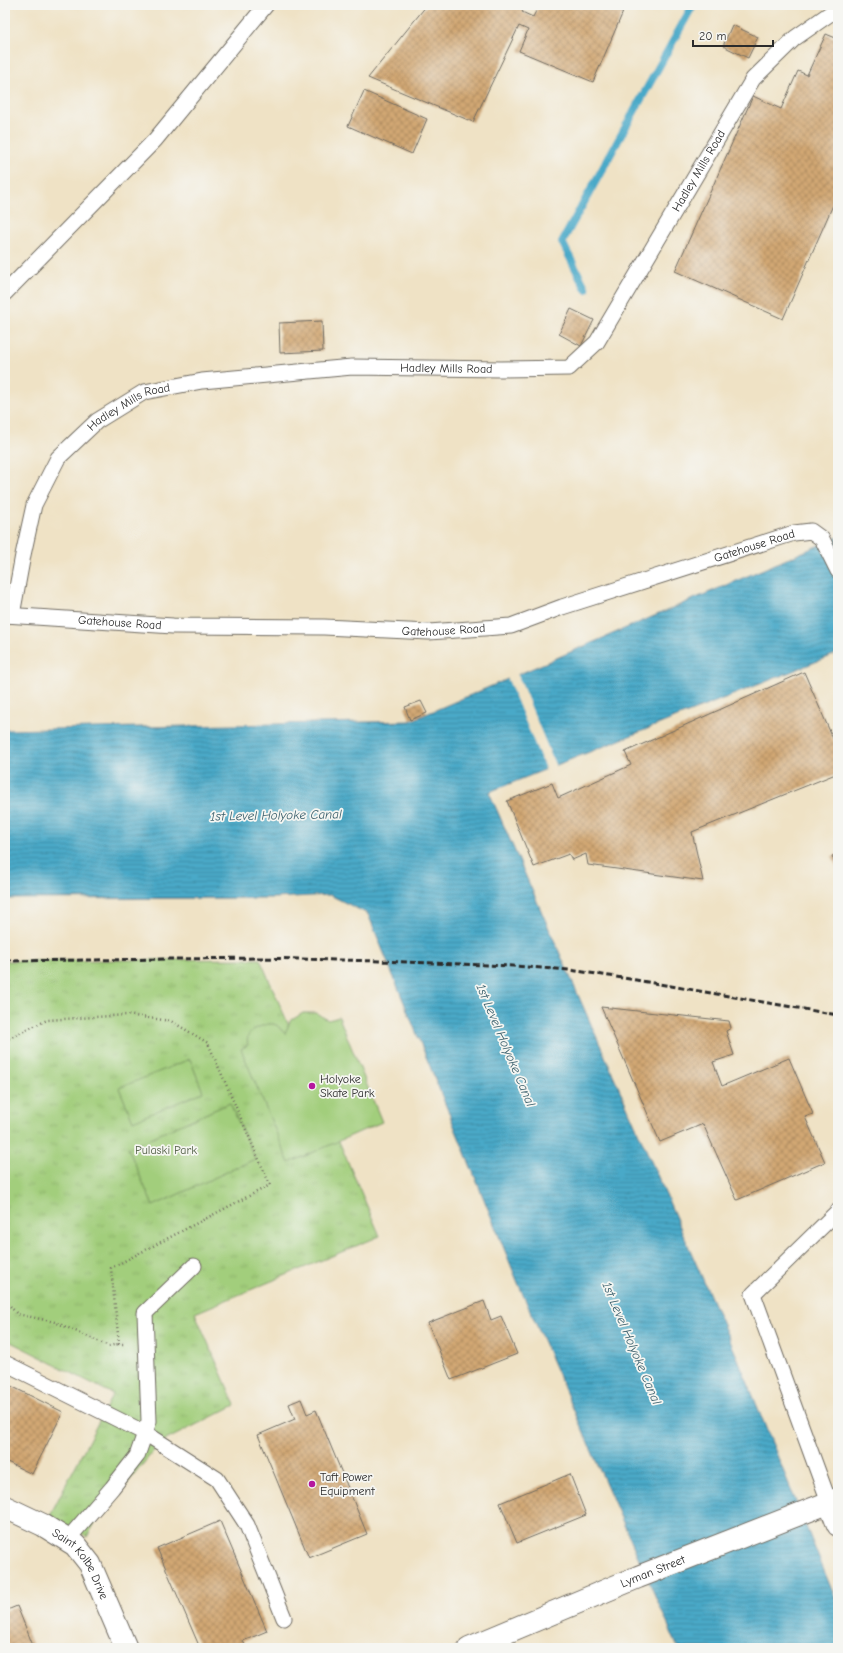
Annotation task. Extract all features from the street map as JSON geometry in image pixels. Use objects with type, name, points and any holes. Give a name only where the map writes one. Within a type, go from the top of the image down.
[{"type":"main road","name":"Lyman Street","points":[[469,1648],[494,1643],[638,1577],[833,1501]]},
{"type":"main road","points":[[833,1501],[838,1525]]},
{"type":"main road","name":"Saint Kolbe Drive","points":[[5,1507],[43,1525],[75,1545],[90,1564],[126,1648]]},
{"type":"lane","points":[[5,293],[155,140],[266,5]]},
{"type":"lane","name":"Hadley Mills Road","points":[[8,615],[34,505],[58,458],[97,421],[144,392],[202,381],[352,367],[501,369],[569,368],[597,342],[753,79],[795,38],[838,8]]},
{"type":"lane","name":"Gatehouse Road","points":[[8,615],[173,626],[324,627],[429,632],[511,626],[562,607],[794,533],[811,531],[822,539],[838,571]]},
{"type":"lane","points":[[833,1501],[753,1294],[838,1211]]},
{"type":"lane","points":[[67,1540],[112,1488],[137,1456],[149,1421],[145,1313],[194,1266]]},
{"type":"lane","points":[[5,1363],[145,1433],[217,1479],[247,1525],[284,1618]]},
{"type":"path","points":[[5,1040],[47,1020],[127,1015],[171,1021],[208,1043],[270,1186],[111,1268],[119,1344]]},
{"type":"path","points":[[5,1300],[17,1314],[55,1322],[109,1346],[119,1344],[146,1345]]},
{"type":"green space","name":"Pulaski Park","points":[[260,959],[380,1236],[195,1313],[235,1405],[160,1443],[95,1523],[87,1537],[50,1515],[113,1394],[5,1339],[5,961]]},
{"type":"green space","name":"Holyoke Skate Park","points":[[303,1013],[316,1013],[328,1020],[339,1017],[382,1122],[289,1163],[241,1049],[248,1045],[248,1036],[254,1029],[264,1025],[273,1024],[279,1027],[285,1034],[290,1021]]},
{"type":"green space","points":[[190,1059],[203,1092],[133,1121],[119,1088]]},
{"type":"green space","points":[[230,1103],[255,1159],[153,1206],[128,1148]]},
{"type":"water","name":"1st Level Holyoke Canal","points":[[838,537],[838,653],[489,792],[738,1359],[838,1605],[838,1648],[678,1648],[518,1283],[368,914],[330,895],[273,898],[5,899],[5,730],[410,721]]},
{"type":"pier","points":[[517,673],[556,767],[546,771],[507,677]]},
{"type":"building","points":[[427,5],[526,5],[522,12],[533,17],[539,5],[607,5],[623,12],[593,82],[519,51],[528,30],[519,26],[473,122],[368,78]]},
{"type":"building","points":[[732,25],[758,37],[748,58],[723,46]]},
{"type":"building","points":[[826,34],[838,39],[838,207],[833,205],[783,319],[675,271],[753,96],[781,109],[798,71],[807,75]]},
{"type":"building","points":[[364,91],[427,119],[412,154],[348,126]]},
{"type":"building","points":[[571,309],[594,320],[581,346],[559,334]]},
{"type":"building","points":[[322,321],[323,351],[280,353],[279,323]]},
{"type":"building","points":[[804,672],[838,750],[838,773],[692,832],[703,881],[588,865],[586,854],[572,860],[569,854],[534,867],[507,801],[552,783],[558,798],[631,765],[625,752]]},
{"type":"building","points":[[421,701],[427,713],[410,720],[405,707]]},
{"type":"building","points":[[838,854],[838,871],[832,856]]},
{"type":"building","points":[[601,1007],[729,1021],[731,1028],[726,1031],[734,1055],[713,1062],[722,1086],[789,1058],[813,1114],[805,1117],[825,1162],[737,1200],[703,1124],[660,1142]]},
{"type":"building","points":[[484,1301],[491,1320],[501,1316],[517,1354],[451,1380],[428,1323]]},
{"type":"building","points":[[5,1383],[63,1412],[32,1474],[5,1461]]},
{"type":"building","name":"Taft Power Equipment","points":[[301,1399],[307,1414],[316,1410],[367,1534],[309,1558],[258,1435],[295,1419],[289,1404]]},
{"type":"building","points":[[570,1474],[586,1515],[517,1543],[500,1503]]},
{"type":"building","points":[[220,1521],[267,1631],[243,1641],[245,1645],[237,1648],[200,1648],[157,1548]]},
{"type":"building","points":[[17,1606],[34,1648],[5,1648],[5,1611]]},
{"type":"waterway","points":[[586,289],[562,242],[693,5]]},
{"type":"railway","points":[[5,961],[259,958],[513,966],[570,970],[838,1015]]},
{"type":"place","name":"Holyoke Skate Park","points":[[312,1086]]},
{"type":"place","name":"Taft Power Equipment","points":[[312,1484]]}]
